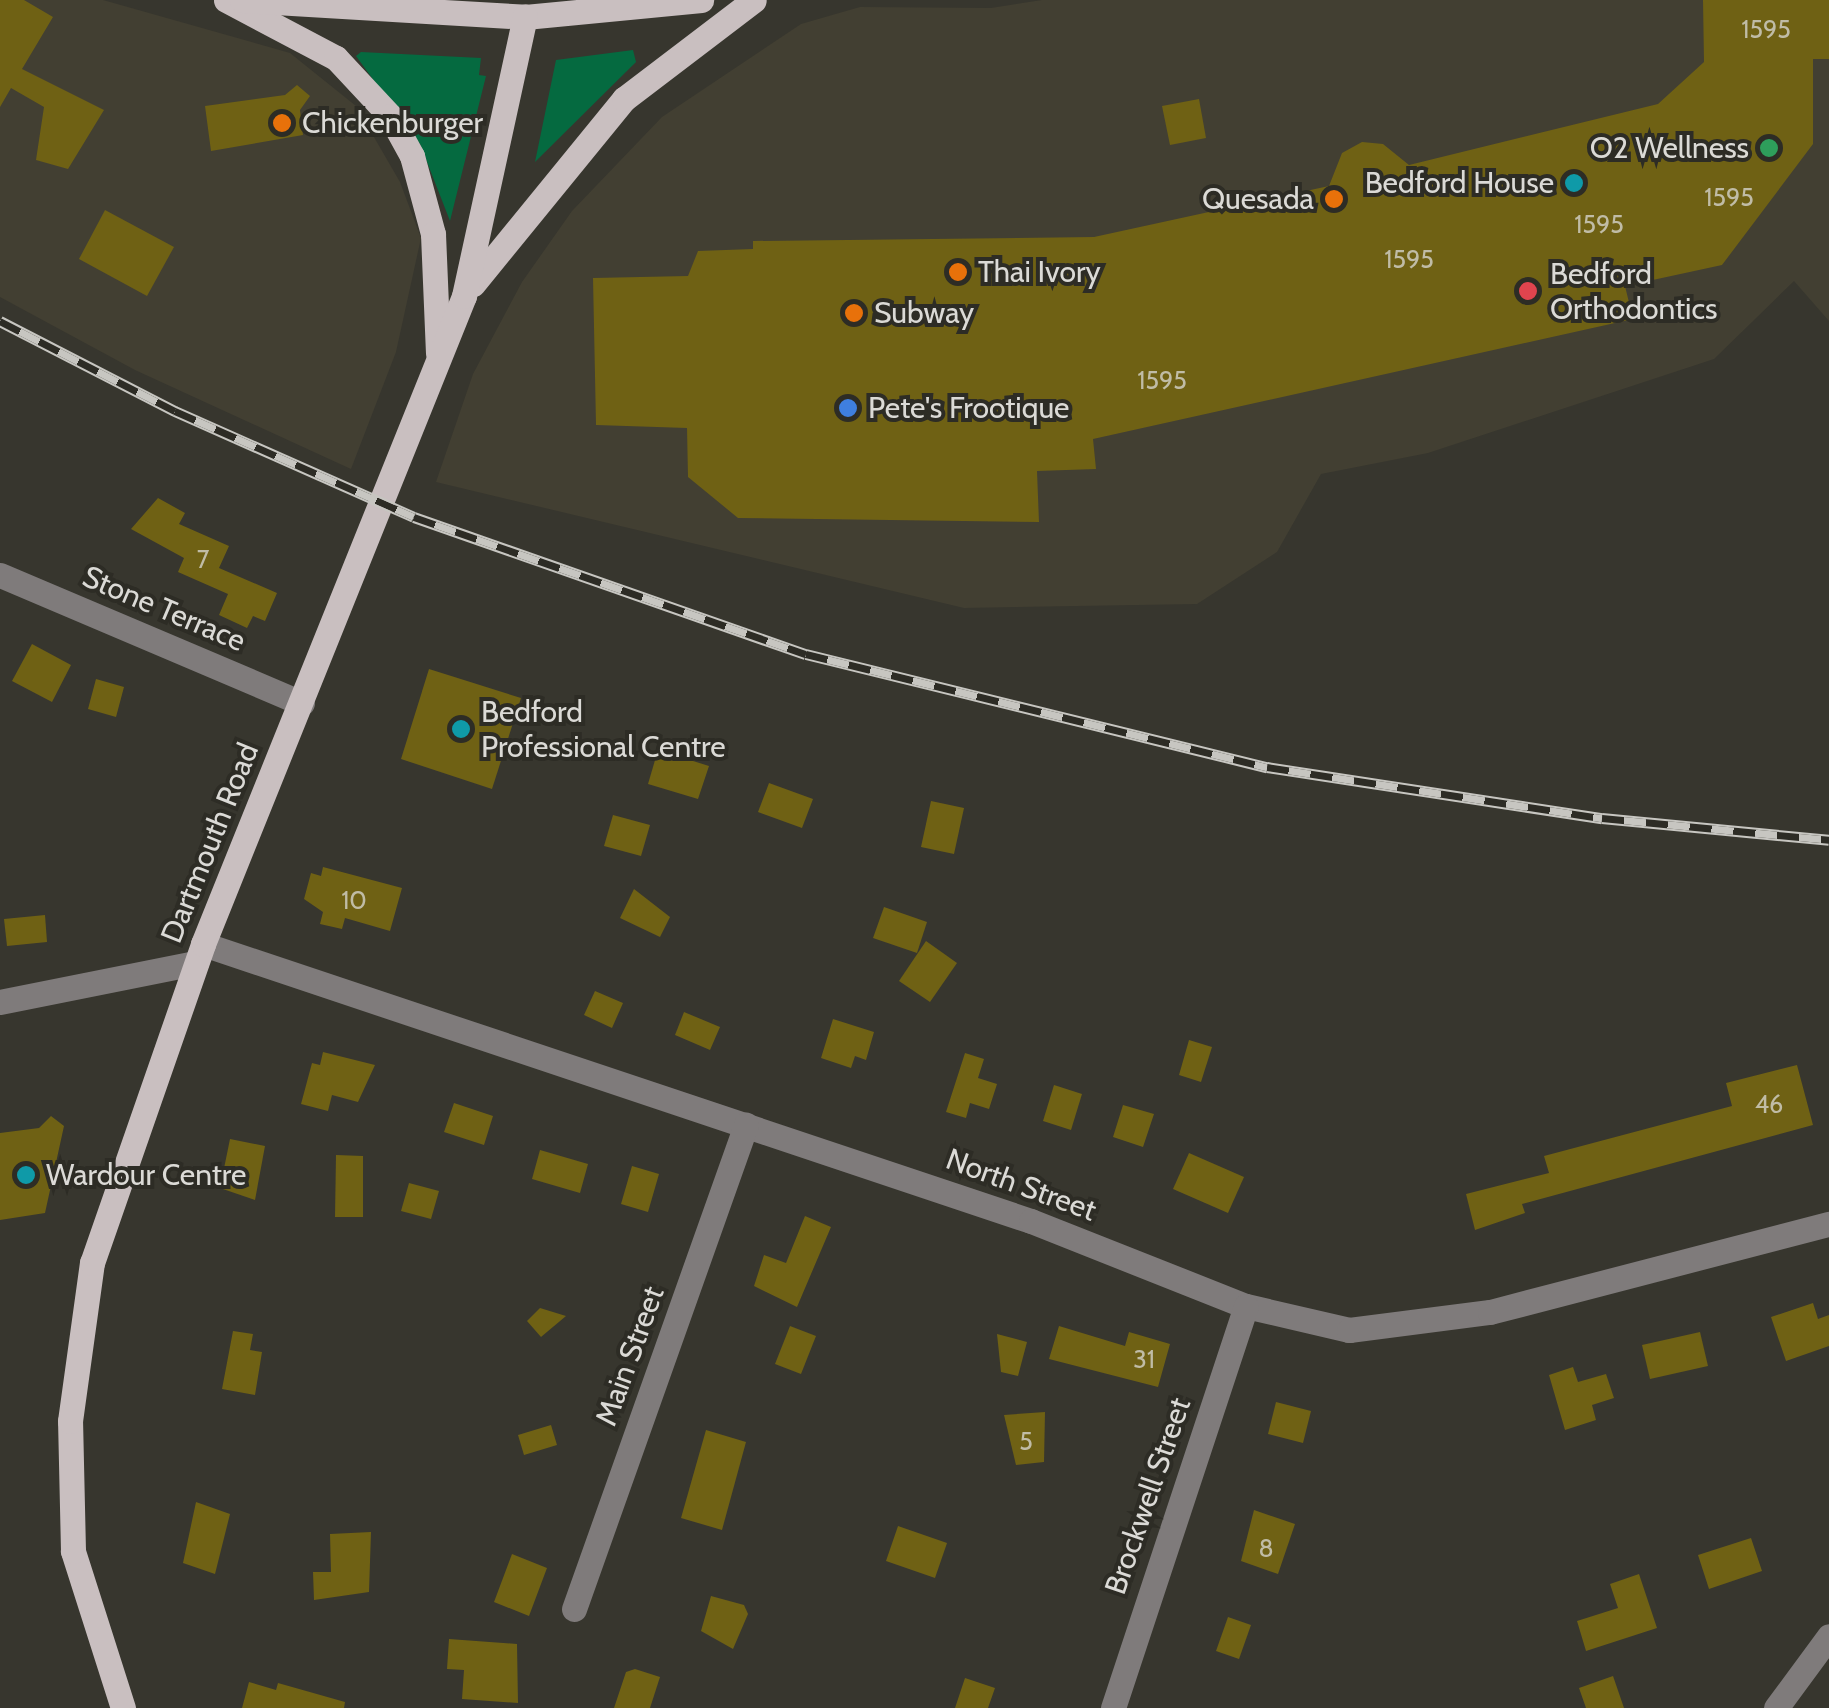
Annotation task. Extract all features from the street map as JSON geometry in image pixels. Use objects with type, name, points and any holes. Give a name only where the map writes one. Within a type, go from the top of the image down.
[{"type":"main road","points":[[226,0],[336,58],[390,116],[412,156],[433,234],[439,367]]},
{"type":"main road","points":[[240,0],[525,17],[701,0]]},
{"type":"main road","points":[[464,296],[624,99],[754,0]]},
{"type":"main road","name":"Dartmouth Road","points":[[123,1708],[73,1551],[70,1421],[92,1263],[200,954],[439,367],[464,296],[525,17]]},
{"type":"street","name":"Stone Terrace","points":[[0,574],[302,704]]},
{"type":"street","points":[[0,1002],[200,954]]},
{"type":"street","name":"North Street","points":[[200,954],[746,1125],[1031,1221],[1246,1306],[1349,1330],[1472,1314],[1829,1224]]},
{"type":"street","name":"Main Street","points":[[574,1609],[746,1125]]},
{"type":"street","name":"Brockwell Street","points":[[1113,1708],[1246,1306]]},
{"type":"street","points":[[1776,1708],[1829,1636]]},
{"type":"shaded area","points":[[0,0],[103,0],[290,53],[356,106],[400,182],[421,238],[396,352],[351,469],[135,370],[0,297]]},
{"type":"shaded area","points":[[1042,0],[1829,0],[1829,321],[1794,281],[1714,359],[1428,453],[1321,474],[1277,552],[1197,604],[964,608],[436,482],[473,374],[522,282],[572,211],[662,117],[801,24],[860,7],[991,8]]},
{"type":"green space","points":[[633,50],[636,62],[535,162],[556,60]]},
{"type":"green space","points":[[361,52],[481,58],[479,75],[486,76],[450,221],[420,144],[356,56]]},
{"type":"building","points":[[0,0],[24,0],[53,17],[22,69],[104,110],[68,169],[36,160],[44,107],[11,88],[0,107]]},
{"type":"building","points":[[1703,0],[1829,0],[1829,59],[1813,59],[1813,144],[1722,265],[1625,286],[1633,319],[1093,439],[1096,469],[1037,471],[1039,522],[738,518],[688,477],[687,428],[596,425],[593,278],[688,276],[698,251],[753,249],[753,241],[1094,237],[1329,186],[1342,153],[1362,142],[1383,144],[1409,165],[1658,104],[1704,62]]},
{"type":"building","points":[[297,85],[310,96],[300,110],[303,135],[211,151],[205,106],[285,95]]},
{"type":"building","points":[[1199,99],[1206,138],[1170,145],[1162,106]]},
{"type":"building","points":[[105,210],[174,247],[147,296],[79,259]]},
{"type":"building","points":[[158,498],[185,513],[179,524],[229,546],[219,568],[277,593],[265,621],[253,616],[247,628],[219,615],[228,594],[178,572],[184,558],[131,529]]},
{"type":"building","points":[[32,644],[71,665],[52,702],[12,681]]},
{"type":"building","name":"Bedford Professional Centre","points":[[429,669],[521,698],[492,789],[401,759]]},
{"type":"building","points":[[96,679],[124,687],[116,717],[88,709]]},
{"type":"building","points":[[658,750],[709,766],[698,799],[648,784]]},
{"type":"building","points":[[769,783],[813,799],[802,828],[758,812]]},
{"type":"building","points":[[931,801],[964,808],[954,854],[921,847]]},
{"type":"building","points":[[613,815],[650,825],[641,856],[604,846]]},
{"type":"building","points":[[323,867],[402,888],[390,931],[345,918],[342,929],[320,924],[323,912],[304,899],[311,873],[321,876]]},
{"type":"building","points":[[634,889],[670,917],[660,937],[620,918]]},
{"type":"building","points":[[884,907],[927,922],[917,953],[873,938]]},
{"type":"building","points":[[45,915],[47,942],[7,946],[4,919]]},
{"type":"building","points":[[926,941],[957,963],[930,1002],[899,981]]},
{"type":"building","points":[[595,991],[623,1003],[612,1028],[584,1015]]},
{"type":"building","points":[[684,1012],[720,1027],[710,1050],[675,1035]]},
{"type":"building","points":[[833,1019],[874,1032],[866,1060],[855,1056],[851,1068],[821,1058]]},
{"type":"building","points":[[1189,1040],[1212,1047],[1201,1082],[1179,1075]]},
{"type":"building","points":[[323,1052],[375,1065],[358,1102],[332,1095],[328,1111],[301,1104],[312,1063],[320,1065]]},
{"type":"building","points":[[965,1053],[984,1059],[978,1078],[997,1084],[989,1109],[970,1103],[966,1118],[946,1112]]},
{"type":"building","points":[[1797,1065],[1813,1125],[1522,1204],[1525,1213],[1475,1230],[1466,1194],[1549,1173],[1544,1156],[1732,1106],[1726,1083]]},
{"type":"building","points":[[1054,1085],[1082,1094],[1071,1130],[1043,1121]]},
{"type":"building","points":[[454,1103],[493,1116],[484,1145],[444,1132]]},
{"type":"building","points":[[1123,1105],[1154,1114],[1143,1147],[1113,1137]]},
{"type":"building","name":"Wardour Centre","points":[[51,1116],[64,1126],[45,1213],[0,1220],[0,1133],[39,1128]]},
{"type":"building","points":[[230,1139],[265,1146],[255,1200],[220,1188]]},
{"type":"building","points":[[540,1150],[588,1164],[580,1193],[532,1179]]},
{"type":"building","points":[[1189,1153],[1244,1177],[1228,1213],[1173,1189]]},
{"type":"building","points":[[336,1155],[363,1156],[363,1217],[335,1217]]},
{"type":"building","points":[[632,1166],[659,1174],[648,1212],[621,1204]]},
{"type":"building","points":[[409,1183],[439,1191],[431,1219],[401,1211]]},
{"type":"building","points":[[805,1216],[831,1227],[797,1307],[754,1286],[764,1255],[786,1263]]},
{"type":"building","points":[[1813,1303],[1818,1319],[1829,1315],[1829,1346],[1786,1361],[1771,1317]]},
{"type":"building","points":[[540,1308],[566,1316],[541,1337],[527,1321]]},
{"type":"building","points":[[790,1326],[816,1336],[801,1374],[775,1364]]},
{"type":"building","points":[[1059,1326],[1125,1346],[1129,1332],[1170,1344],[1158,1387],[1049,1359]]},
{"type":"building","points":[[233,1331],[253,1334],[250,1350],[262,1352],[255,1395],[222,1389]]},
{"type":"building","points":[[1700,1332],[1708,1366],[1650,1379],[1642,1345]]},
{"type":"building","points":[[997,1334],[1027,1342],[1018,1376],[1001,1372]]},
{"type":"building","points":[[1573,1367],[1578,1382],[1606,1374],[1614,1398],[1592,1405],[1596,1420],[1565,1430],[1549,1375]]},
{"type":"building","points":[[1276,1402],[1311,1411],[1303,1443],[1268,1434]]},
{"type":"building","points":[[1045,1412],[1044,1462],[1016,1465],[1004,1415]]},
{"type":"building","points":[[551,1425],[557,1445],[524,1455],[518,1435]]},
{"type":"building","points":[[706,1430],[746,1442],[722,1530],[681,1518]]},
{"type":"building","points":[[196,1502],[230,1514],[215,1574],[183,1563]]},
{"type":"building","points":[[1254,1510],[1295,1524],[1278,1574],[1241,1561]]},
{"type":"building","points":[[898,1526],[947,1543],[935,1578],[886,1561]]},
{"type":"building","points":[[371,1532],[369,1592],[314,1600],[313,1572],[331,1572],[330,1534]]},
{"type":"building","points":[[1751,1538],[1762,1571],[1709,1589],[1698,1555]]},
{"type":"building","points":[[512,1554],[547,1568],[529,1616],[494,1602]]},
{"type":"building","points":[[1639,1574],[1657,1628],[1586,1651],[1577,1621],[1618,1608],[1610,1584]]},
{"type":"building","points":[[711,1596],[744,1605],[748,1614],[733,1649],[701,1631]]},
{"type":"building","points":[[1228,1617],[1251,1625],[1239,1659],[1216,1651]]},
{"type":"building","points":[[449,1639],[517,1644],[518,1703],[462,1699],[464,1670],[447,1669]]},
{"type":"building","points":[[635,1669],[660,1677],[650,1708],[614,1708],[626,1672]]},
{"type":"building","points":[[1613,1676],[1624,1708],[1586,1708],[1579,1688]]},
{"type":"building","points":[[965,1678],[995,1688],[988,1708],[955,1708]]},
{"type":"building","points":[[249,1682],[276,1690],[278,1683],[345,1702],[344,1708],[242,1708]]},
{"type":"railway","points":[[0,321],[175,411],[414,517],[806,654],[1267,767],[1602,818],[1829,840]]},
{"type":"place","name":"Chickenburger","points":[[282,123]]},
{"type":"place","name":"O2 Wellness","points":[[1769,148]]},
{"type":"place","name":"Bedford House","points":[[1574,183]]},
{"type":"place","name":"Quesada","points":[[1334,199]]},
{"type":"place","name":"Thai Ivory","points":[[958,272]]},
{"type":"place","name":"Bedford Orthodontics","points":[[1528,291]]},
{"type":"place","name":"Subway","points":[[854,313]]},
{"type":"place","name":"Pete's Frootique","points":[[848,408]]},
{"type":"place","name":"Bedford Professional Centre","points":[[461,729]]},
{"type":"place","name":"Wardour Centre","points":[[26,1175]]}]
